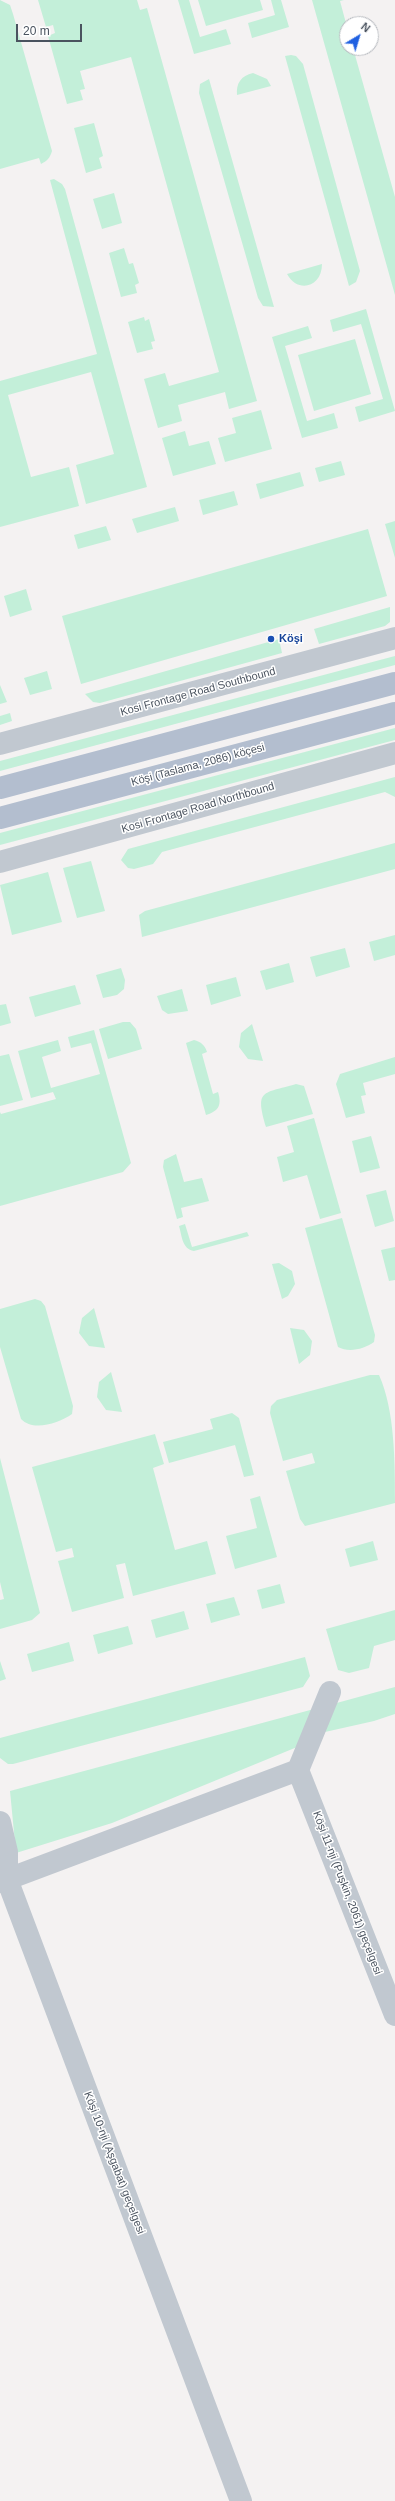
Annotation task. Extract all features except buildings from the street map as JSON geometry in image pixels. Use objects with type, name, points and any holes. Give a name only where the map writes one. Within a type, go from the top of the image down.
[{"type":"main road","points":[[0,788],[395,683]]},
{"type":"main road","name":"Köşi (Taslama, 2086) köçesi","points":[[0,818],[395,713]]},
{"type":"street","name":"Kosi Frontage Road Southbound","points":[[0,744],[395,638]]},
{"type":"street","name":"Kosi Frontage Road Northbound","points":[[0,862],[395,753]]},
{"type":"street","points":[[4,1880],[298,1770],[330,1692]]},
{"type":"street","name":"Köşi 11-nji (Puşkin, 2061) geçelgesi","points":[[298,1770],[395,2015]]},
{"type":"street","name":"Köşi 10-nji (Aşgabat) geçelgesi","points":[[0,1822],[7,1852],[4,1880],[241,2501]]},
{"type":"green space","points":[[0,0],[10,5],[52,151],[48,159],[41,164],[39,158],[0,169]]},
{"type":"green space","points":[[38,0],[137,0],[140,10],[147,8],[257,401],[229,409],[225,392],[178,405],[182,421],[158,428],[144,379],[165,373],[169,386],[219,372],[131,57],[80,71],[85,89],[80,90],[83,100],[67,104],[48,36],[55,33],[53,25],[46,27]]},
{"type":"green space","points":[[178,0],[189,0],[200,37],[226,29],[231,44],[194,54]]},
{"type":"green space","points":[[198,0],[260,0],[263,10],[206,26]]},
{"type":"green space","points":[[271,0],[281,0],[289,27],[252,38],[248,23],[275,15]]},
{"type":"green space","points":[[312,0],[344,0],[340,1],[344,16],[339,16],[339,56],[355,56],[395,197],[395,295]]},
{"type":"green space","points":[[285,56],[296,56],[303,64],[360,271],[356,282],[349,286]]},
{"type":"green space","points":[[253,73],[267,79],[271,86],[237,95],[237,87],[242,78]]},
{"type":"green space","points":[[209,79],[274,307],[263,306],[258,298],[199,93],[200,84]]},
{"type":"green space","points":[[94,123],[103,156],[99,158],[102,168],[86,173],[74,128]]},
{"type":"green space","points":[[54,179],[62,184],[65,189],[147,487],[86,504],[76,465],[114,454],[91,372],[8,395],[31,477],[69,467],[79,506],[0,527],[0,381],[97,354],[50,180]]},
{"type":"green space","points":[[114,193],[122,223],[102,229],[93,199]]},
{"type":"green space","points":[[124,248],[129,264],[133,263],[139,283],[135,285],[137,293],[121,297],[109,253]]},
{"type":"green space","points":[[322,264],[321,272],[318,278],[314,283],[309,285],[303,286],[297,284],[287,274]]},
{"type":"green space","points":[[366,309],[395,411],[359,422],[355,407],[383,399],[361,324],[333,332],[330,320]]},
{"type":"green space","points":[[144,317],[145,321],[149,319],[155,341],[151,342],[153,349],[137,353],[128,322]]},
{"type":"green space","points":[[308,326],[312,338],[285,346],[307,421],[334,413],[338,428],[302,438],[272,337]]},
{"type":"green space","points":[[355,339],[371,394],[314,411],[298,355]]},
{"type":"green space","points":[[261,410],[272,449],[225,462],[218,438],[236,433],[232,418]]},
{"type":"green space","points":[[185,431],[189,446],[209,441],[216,464],[173,476],[162,438]]},
{"type":"green space","points":[[341,461],[345,475],[319,482],[315,468]]},
{"type":"green space","points":[[300,472],[304,486],[260,499],[256,484]]},
{"type":"green space","points":[[234,491],[238,505],[203,515],[199,500]]},
{"type":"green space","points":[[175,507],[179,521],[137,533],[132,519]]},
{"type":"green space","points":[[395,521],[395,558],[385,524]]},
{"type":"green space","points":[[106,526],[111,540],[78,549],[74,535]]},
{"type":"green space","points":[[368,529],[387,596],[81,684],[62,616]]},
{"type":"green space","points":[[26,589],[32,610],[10,617],[4,596]]},
{"type":"green space","points":[[390,607],[390,622],[385,626],[319,644],[314,629]]},
{"type":"green space","points":[[279,639],[282,653],[100,703],[93,702],[85,694]]},
{"type":"green space","points":[[395,656],[395,665],[0,771],[0,761]]},
{"type":"green space","points":[[47,671],[52,689],[30,695],[24,678]]},
{"type":"green space","points":[[0,685],[7,702],[0,704]]},
{"type":"green space","points":[[10,713],[12,721],[0,725],[0,716]]},
{"type":"green space","points":[[395,728],[395,740],[0,845],[0,833]]},
{"type":"green space","points":[[395,777],[395,797],[385,792],[162,852],[153,864],[134,869],[128,868],[121,860],[128,849]]},
{"type":"green space","points":[[395,843],[395,869],[142,937],[139,915],[145,911]]},
{"type":"green space","points":[[91,861],[105,911],[77,918],[63,868]]},
{"type":"green space","points":[[48,872],[62,922],[12,935],[0,885]]},
{"type":"green space","points":[[395,935],[395,955],[374,961],[369,942]]},
{"type":"green space","points":[[345,948],[350,967],[316,977],[310,957]]},
{"type":"green space","points":[[289,963],[294,982],[266,990],[260,971]]},
{"type":"green space","points":[[121,968],[125,980],[124,989],[117,995],[103,998],[96,975]]},
{"type":"green space","points":[[236,977],[241,996],[211,1005],[206,985]]},
{"type":"green space","points":[[75,985],[81,1004],[35,1017],[29,997]]},
{"type":"green space","points":[[182,989],[188,1011],[168,1014],[162,1010],[157,996]]},
{"type":"green space","points":[[6,1004],[11,1023],[0,1026],[0,1005]]},
{"type":"green space","points":[[123,1022],[130,1022],[136,1029],[142,1049],[108,1059],[99,1029]]},
{"type":"green space","points":[[252,1024],[263,1061],[248,1059],[239,1047],[241,1033]]},
{"type":"green space","points":[[94,1030],[131,1163],[123,1172],[0,1206],[0,1112],[1,1114],[56,1099],[53,1092],[31,1098],[18,1051],[58,1040],[61,1051],[42,1057],[51,1088],[100,1074],[91,1043],[71,1048],[68,1037]]},
{"type":"green space","points":[[194,1040],[205,1047],[207,1052],[202,1054],[213,1094],[218,1092],[220,1101],[214,1112],[206,1115],[186,1043]]},
{"type":"green space","points":[[9,1054],[23,1100],[0,1106],[0,1056]]},
{"type":"green space","points":[[395,1057],[395,1074],[363,1083],[366,1095],[361,1096],[365,1113],[346,1118],[336,1084],[340,1074]]},
{"type":"green space","points":[[296,1084],[304,1086],[313,1114],[266,1127],[261,1106],[264,1095],[269,1092]]},
{"type":"green space","points":[[314,1118],[341,1213],[320,1219],[307,1175],[283,1182],[277,1157],[294,1152],[287,1126]]},
{"type":"green space","points":[[371,1136],[380,1168],[360,1173],[352,1141]]},
{"type":"green space","points":[[176,1154],[184,1182],[202,1178],[209,1201],[181,1208],[183,1217],[177,1219],[163,1167],[164,1160]]},
{"type":"green space","points":[[386,1190],[394,1221],[375,1227],[366,1195]]},
{"type":"green space","points":[[342,1218],[375,1335],[374,1342],[366,1347],[352,1350],[338,1347],[305,1228]]},
{"type":"green space","points":[[185,1224],[192,1247],[247,1232],[249,1236],[194,1251],[187,1248],[183,1242],[179,1226]]},
{"type":"green space","points":[[395,1247],[395,1280],[389,1281],[381,1250]]},
{"type":"green space","points":[[279,1263],[292,1271],[295,1284],[288,1296],[282,1299],[272,1264]]},
{"type":"green space","points":[[35,1299],[41,1301],[45,1306],[73,1406],[72,1414],[67,1417],[53,1423],[39,1426],[26,1423],[21,1419],[0,1347],[0,1309]]},
{"type":"green space","points":[[94,1308],[105,1348],[89,1346],[79,1333],[82,1318]]},
{"type":"green space","points":[[290,1328],[304,1330],[312,1341],[310,1355],[299,1364]]},
{"type":"green space","points":[[111,1372],[122,1412],[106,1410],[97,1397],[99,1382]]},
{"type":"green space","points":[[370,1375],[379,1375],[388,1404],[393,1437],[395,1503],[305,1526],[300,1519],[286,1471],[315,1463],[312,1453],[283,1461],[270,1413],[271,1406],[277,1400]]},
{"type":"green space","points":[[232,1413],[239,1418],[254,1475],[244,1477],[235,1445],[169,1463],[163,1442],[213,1429],[210,1419]]},
{"type":"green space","points":[[155,1434],[164,1464],[153,1468],[175,1550],[207,1541],[216,1574],[133,1596],[125,1563],[116,1565],[124,1598],[72,1612],[58,1561],[74,1557],[72,1548],[56,1552],[32,1467]]},
{"type":"green space","points":[[0,1458],[40,1613],[32,1620],[0,1629],[0,1600],[4,1599],[0,1582]]},
{"type":"green space","points":[[260,1496],[277,1557],[235,1569],[226,1536],[257,1528],[250,1499]]},
{"type":"green space","points":[[373,1541],[378,1560],[350,1567],[345,1549]]},
{"type":"green space","points":[[280,1584],[285,1603],[262,1609],[257,1590]]},
{"type":"green space","points":[[234,1597],[240,1615],[211,1623],[206,1604]]},
{"type":"green space","points":[[395,1610],[395,1640],[374,1646],[369,1668],[349,1673],[338,1670],[326,1629]]},
{"type":"green space","points":[[184,1611],[189,1629],[156,1638],[151,1620]]},
{"type":"green space","points":[[128,1626],[133,1644],[98,1654],[93,1635]]},
{"type":"green space","points":[[69,1642],[74,1661],[32,1672],[27,1654]]},
{"type":"green space","points":[[305,1657],[310,1676],[303,1687],[13,1764],[8,1764],[0,1758],[0,1738]]},
{"type":"green space","points":[[0,1661],[6,1679],[0,1681]]},
{"type":"green space","points":[[395,1687],[395,1714],[374,1721],[325,1732],[333,1704]]},
{"type":"green space","points":[[314,1709],[302,1745],[112,1823],[16,1853],[10,1791]]},
{"type":"place","name":"Köşi","points":[[271,639]]}]
